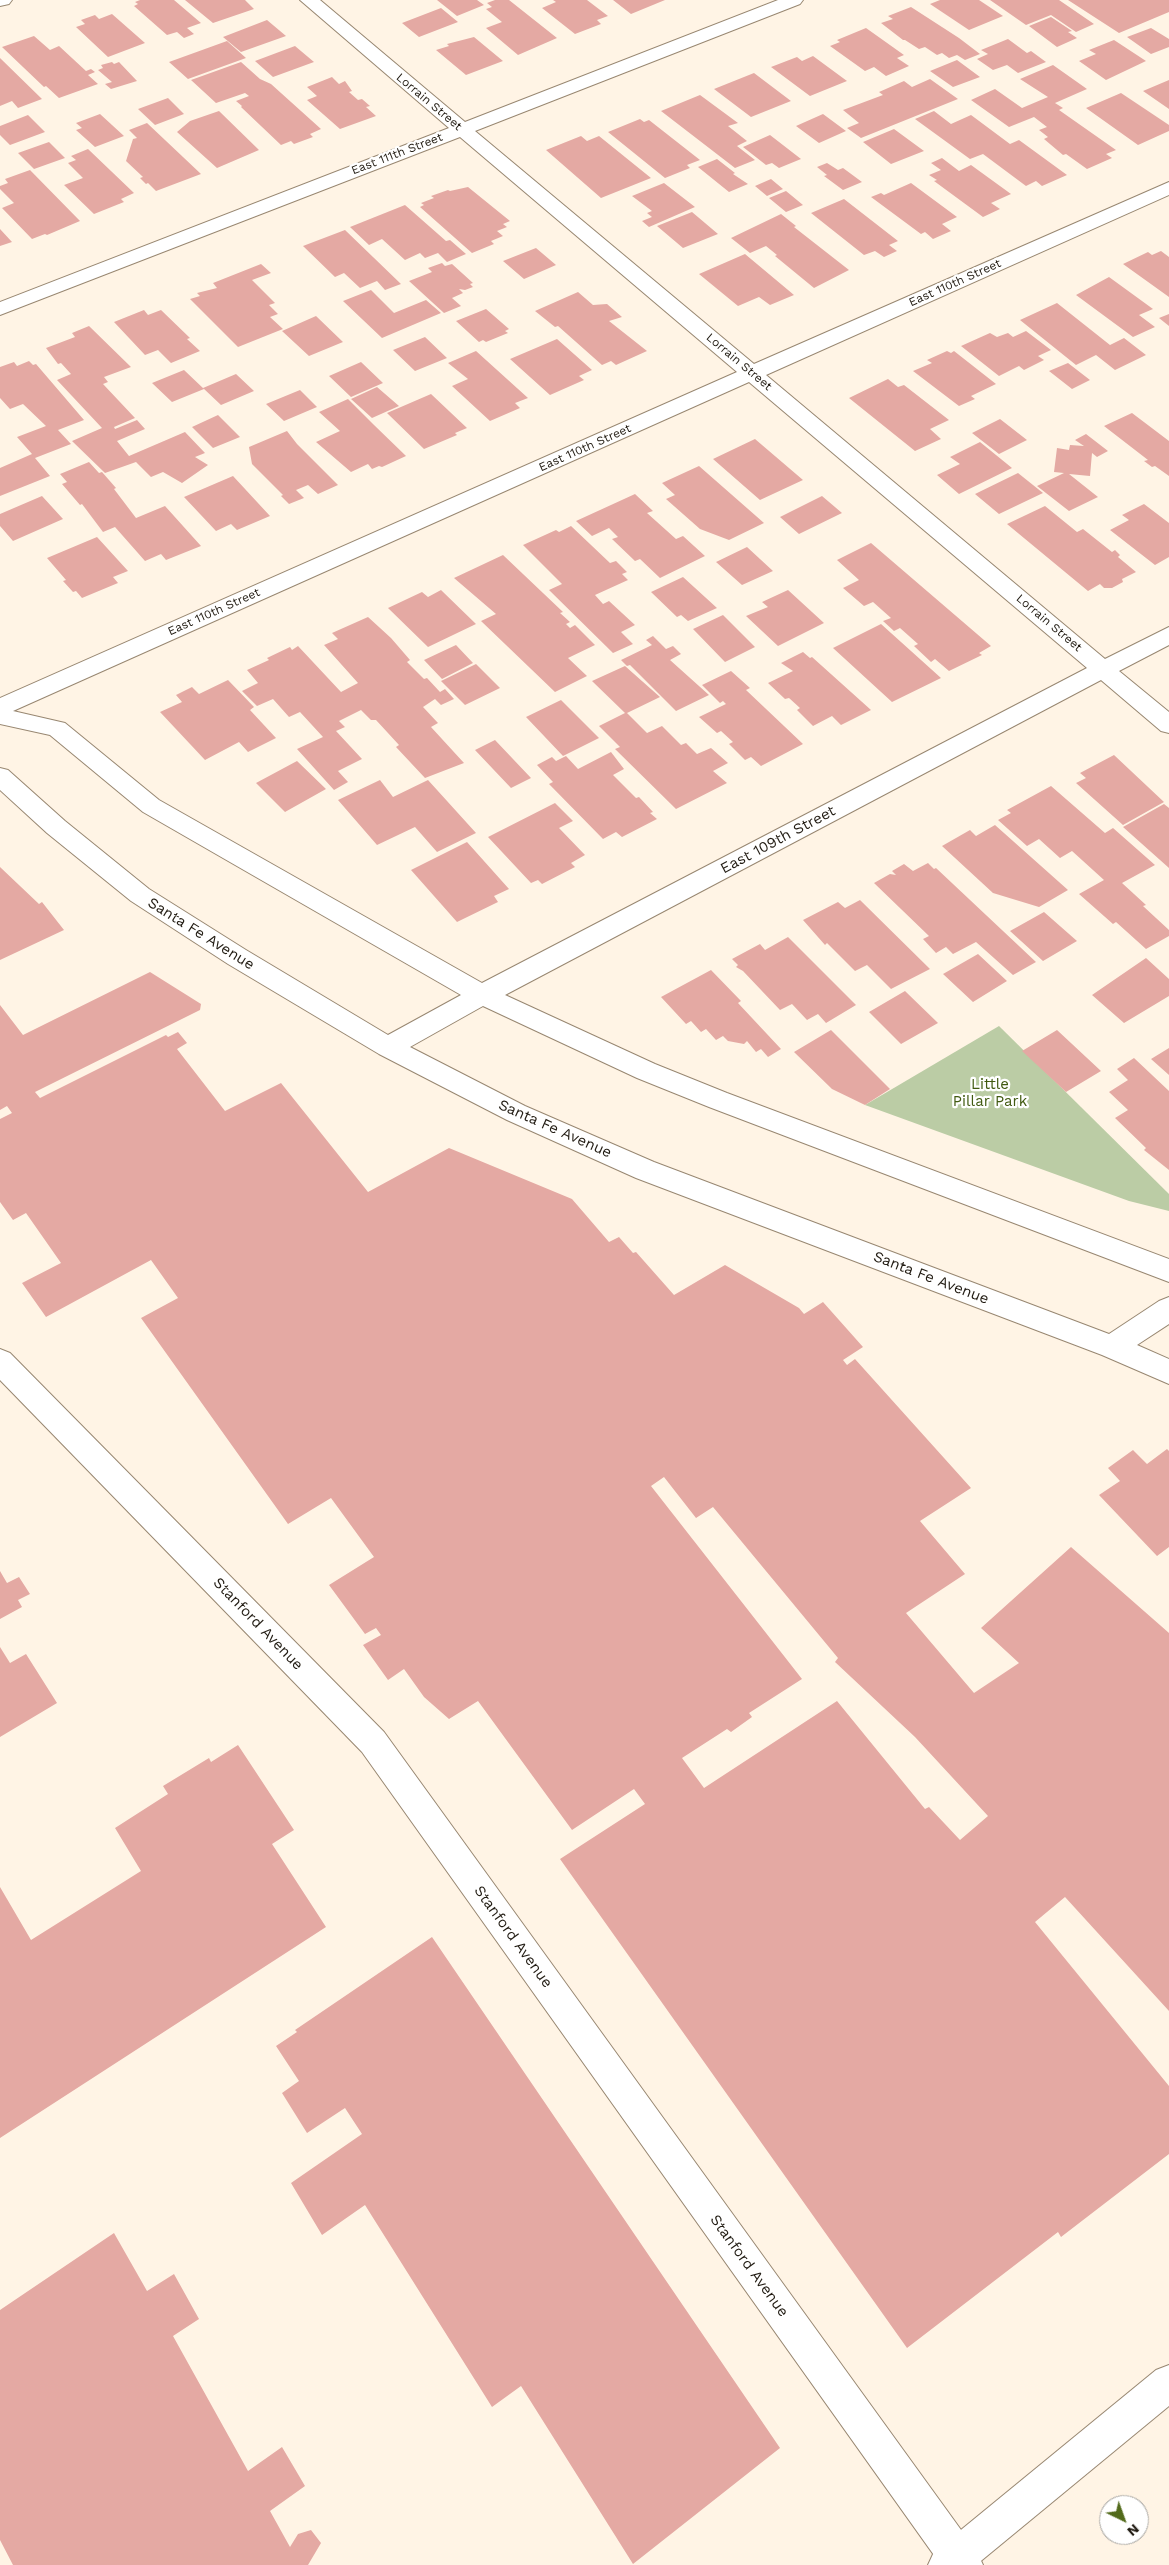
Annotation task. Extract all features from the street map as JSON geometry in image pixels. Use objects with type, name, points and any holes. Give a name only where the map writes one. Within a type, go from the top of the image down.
[{"type":"street","name":"Lorrain Street","points":[[309,0],[1169,725]]},
{"type":"street","name":"East 111th Street","points":[[0,309],[794,0]]},
{"type":"street","name":"East 110th Street","points":[[0,707],[1169,188]]},
{"type":"street","name":"East 109th Street","points":[[388,1047],[482,995],[1169,634]]},
{"type":"street","points":[[0,716],[57,730],[151,806],[482,995],[646,1071],[718,1100],[1169,1271]]},
{"type":"street","name":"Santa Fe Avenue","points":[[0,776],[56,826],[140,895],[237,957],[388,1047],[516,1113],[645,1170],[1112,1347],[1169,1372]]},
{"type":"street","points":[[1112,1347],[1169,1308]]},
{"type":"street","name":"Stanford Avenue","points":[[0,1361],[373,1742],[956,2562]]},
{"type":"street","points":[[956,2562],[1169,2383]]},
{"type":"green space","name":"Little Pillar Park","points":[[999,1026],[1169,1194],[1169,1211],[1129,1201],[865,1105]]},
{"type":"building","points":[[140,0],[174,0],[201,23],[187,28],[194,34],[184,38],[177,32],[167,35],[134,6],[138,4],[135,2]]},
{"type":"building","points":[[185,0],[245,0],[254,9],[213,23]]},
{"type":"building","points":[[437,0],[477,0],[484,5],[457,16]]},
{"type":"building","points":[[495,0],[509,0],[557,38],[518,55],[486,28],[502,22],[486,9],[492,7],[487,3]]},
{"type":"building","points":[[553,0],[587,0],[608,16],[597,20],[601,24],[575,34],[542,8],[556,2]]},
{"type":"building","points":[[613,0],[665,0],[631,14]]},
{"type":"building","points":[[940,0],[979,0],[1003,16],[969,30],[930,4]]},
{"type":"building","points":[[990,0],[1059,0],[1094,24],[1076,32],[1051,15],[1026,25]]},
{"type":"building","points":[[1068,0],[1169,0],[1169,12],[1119,33]]},
{"type":"building","points":[[911,7],[980,54],[965,60],[957,55],[949,58],[942,53],[937,55],[925,47],[919,49],[903,40],[881,23],[893,19],[888,16]]},
{"type":"building","points":[[441,8],[458,22],[419,37],[402,23]]},
{"type":"building","points":[[112,14],[145,43],[108,57],[76,27],[85,24],[81,20],[95,15],[99,19]]},
{"type":"building","points":[[1051,17],[1072,31],[1068,32],[1077,38],[1057,47],[1029,26]]},
{"type":"building","points":[[267,20],[286,36],[241,52],[223,37]]},
{"type":"building","points":[[866,28],[904,55],[897,58],[909,66],[886,76],[874,67],[865,71],[830,46],[840,42],[837,40]]},
{"type":"building","points":[[1151,28],[1169,39],[1169,47],[1151,54],[1127,37]]},
{"type":"building","points":[[34,36],[50,50],[59,46],[86,71],[91,69],[95,72],[88,75],[98,84],[59,98],[46,86],[44,87],[2,47]]},
{"type":"building","points":[[474,37],[503,61],[466,75],[436,50],[449,46],[447,44]]},
{"type":"building","points":[[1008,39],[1027,53],[1031,51],[1046,62],[1018,73],[1007,65],[993,70],[977,59],[988,54],[981,50]]},
{"type":"building","points":[[1114,40],[1146,61],[1106,80],[1079,61],[1096,54],[1089,50]]},
{"type":"building","points":[[227,41],[246,58],[188,79],[169,62]]},
{"type":"building","points":[[295,46],[314,62],[273,77],[255,61]]},
{"type":"building","points":[[813,56],[847,81],[810,96],[771,67],[797,57],[802,61]]},
{"type":"building","points":[[0,58],[42,99],[18,108],[12,101],[0,106]]},
{"type":"building","points":[[957,60],[980,77],[953,87],[930,71]]},
{"type":"building","points":[[112,62],[114,64],[119,62],[137,81],[111,89],[105,84],[112,82],[98,70],[103,68],[101,65]]},
{"type":"building","points":[[241,62],[260,79],[271,84],[321,129],[310,134],[313,137],[294,144],[291,141],[281,145],[236,101],[249,96],[245,93],[216,103],[191,80]]},
{"type":"building","points":[[1053,65],[1087,89],[1055,103],[1063,108],[1059,110],[1116,150],[1106,154],[1112,158],[1087,169],[1066,154],[1063,155],[1044,139],[1048,137],[1039,130],[1047,127],[1034,117],[1009,127],[971,100],[995,89],[1022,108],[1048,97],[1020,79]]},
{"type":"building","points":[[754,73],[791,101],[751,117],[714,89]]},
{"type":"building","points":[[332,77],[339,84],[345,81],[352,91],[349,92],[358,100],[362,99],[370,106],[366,107],[376,116],[340,129],[307,100],[317,96],[307,87]]},
{"type":"building","points":[[930,79],[958,99],[861,138],[847,128],[859,123],[843,110],[883,95],[879,92],[904,81],[912,87]]},
{"type":"building","points":[[1169,80],[1169,109],[1143,91]]},
{"type":"building","points":[[1121,93],[1169,125],[1169,131],[1138,145],[1086,108]]},
{"type":"building","points":[[700,95],[738,123],[728,126],[747,141],[737,146],[755,160],[735,168],[661,111]]},
{"type":"building","points":[[168,98],[184,114],[155,125],[138,109]]},
{"type":"building","points":[[219,111],[259,150],[217,168],[177,132],[190,121]]},
{"type":"building","points":[[934,111],[951,124],[971,115],[1010,144],[1019,140],[1067,175],[1042,186],[1036,181],[1026,186],[983,154],[970,159],[915,119]]},
{"type":"building","points":[[100,114],[124,136],[95,147],[76,130],[82,128],[76,123]]},
{"type":"building","points":[[823,114],[846,131],[819,143],[796,126]]},
{"type":"building","points":[[28,115],[45,132],[10,145],[0,135],[0,126]]},
{"type":"building","points":[[640,119],[644,122],[649,120],[700,160],[687,165],[690,168],[665,178],[608,132]]},
{"type":"building","points":[[147,123],[201,174],[156,191],[148,183],[146,184],[140,178],[143,177],[126,161],[133,139],[137,138],[129,130]]},
{"type":"building","points":[[894,129],[924,151],[891,164],[863,142]]},
{"type":"building","points":[[770,135],[801,159],[779,168],[772,163],[766,165],[743,147]]},
{"type":"building","points":[[581,136],[587,141],[599,136],[651,178],[601,198],[546,150]]},
{"type":"building","points":[[49,142],[65,158],[34,169],[18,153]]},
{"type":"building","points":[[88,149],[134,193],[121,199],[124,202],[94,214],[64,185],[83,178],[68,163],[76,160],[71,156]]},
{"type":"building","points":[[942,158],[959,171],[971,165],[1011,194],[991,203],[1000,209],[983,217],[934,181],[937,180],[929,175],[941,170],[931,163]]},
{"type":"building","points":[[717,159],[735,173],[733,174],[748,184],[729,192],[698,167]]},
{"type":"building","points":[[827,163],[838,170],[843,168],[862,182],[843,190],[824,176],[827,175],[817,167]]},
{"type":"building","points":[[30,170],[80,221],[47,235],[32,239],[2,208],[14,203],[0,189],[0,186],[8,183],[5,179]]},
{"type":"building","points":[[771,179],[783,189],[767,196],[755,186]]},
{"type":"building","points":[[664,183],[695,207],[649,227],[642,221],[652,217],[647,213],[652,211],[632,196]]},
{"type":"building","points":[[911,183],[957,217],[942,224],[951,231],[933,239],[925,232],[921,234],[871,197],[881,193],[884,195]]},
{"type":"building","points":[[468,187],[510,221],[503,224],[507,227],[497,231],[503,236],[491,241],[494,244],[472,253],[420,207],[424,205],[421,203],[434,198],[431,196],[448,190]]},
{"type":"building","points":[[786,191],[803,205],[786,212],[769,198]]},
{"type":"building","points":[[844,199],[898,241],[889,245],[897,251],[884,257],[875,251],[864,255],[811,213]]},
{"type":"building","points":[[405,205],[446,241],[450,240],[466,254],[447,262],[438,253],[425,258],[420,253],[405,260],[382,239],[369,245],[350,227]]},
{"type":"building","points":[[692,212],[718,234],[683,248],[657,226]]},
{"type":"building","points":[[781,214],[796,226],[794,227],[849,270],[814,288],[775,256],[777,255],[766,246],[750,253],[731,238]]},
{"type":"building","points":[[0,229],[12,242],[0,246]]},
{"type":"building","points":[[345,230],[401,284],[385,290],[377,281],[360,288],[344,273],[335,277],[303,246]]},
{"type":"building","points":[[536,248],[556,265],[524,279],[503,261]]},
{"type":"building","points":[[1161,251],[1169,257],[1169,297],[1123,264],[1148,252],[1152,255]]},
{"type":"building","points":[[745,254],[794,295],[770,305],[759,297],[738,306],[699,274]]},
{"type":"building","points":[[442,263],[445,266],[452,264],[473,283],[470,284],[473,287],[465,290],[459,289],[463,293],[452,298],[461,306],[444,313],[409,281],[432,272],[428,268]]},
{"type":"building","points":[[261,264],[271,273],[252,280],[275,303],[269,305],[278,314],[270,317],[283,329],[238,347],[190,299],[200,296],[197,293],[217,288],[213,283]]},
{"type":"building","points":[[1109,277],[1153,309],[1139,315],[1155,327],[1133,337],[1076,295]]},
{"type":"building","points":[[371,290],[394,313],[426,300],[441,313],[382,338],[343,301]]},
{"type":"building","points":[[578,292],[593,305],[607,304],[622,317],[609,321],[647,351],[616,365],[611,361],[602,365],[558,326],[555,327],[535,311]]},
{"type":"building","points":[[1057,303],[1110,345],[1124,338],[1146,355],[1115,370],[1096,355],[1076,365],[1020,320]]},
{"type":"building","points":[[486,309],[509,329],[505,331],[508,333],[486,342],[483,340],[479,342],[456,321]]},
{"type":"building","points":[[144,310],[148,315],[161,310],[190,338],[187,339],[200,351],[171,363],[158,350],[145,355],[114,322]]},
{"type":"building","points":[[1169,314],[1169,326],[1159,318]]},
{"type":"building","points":[[316,316],[343,342],[309,356],[282,331]]},
{"type":"building","points":[[89,326],[131,367],[104,377],[108,382],[103,384],[135,418],[114,427],[115,429],[137,420],[145,429],[117,441],[129,456],[185,432],[205,453],[195,457],[208,465],[182,483],[163,472],[151,477],[136,462],[105,473],[72,441],[102,428],[57,380],[71,374],[61,363],[58,364],[46,348],[75,337],[72,333]]},
{"type":"building","points":[[1026,331],[1051,350],[1038,356],[1044,360],[1024,370],[1019,366],[999,376],[961,346],[990,333],[997,337],[1008,333],[1013,337]]},
{"type":"building","points":[[425,337],[447,358],[415,371],[393,350]]},
{"type":"building","points":[[557,339],[592,370],[579,376],[584,380],[550,395],[510,359]]},
{"type":"building","points":[[476,351],[528,398],[515,403],[520,408],[490,421],[452,386],[468,379],[448,363]]},
{"type":"building","points":[[947,351],[951,353],[954,351],[996,384],[971,396],[975,399],[959,406],[913,371],[932,363],[927,360]]},
{"type":"building","points":[[29,361],[33,365],[36,364],[84,420],[58,430],[71,444],[35,458],[50,476],[0,496],[0,468],[32,454],[17,437],[46,426],[23,404],[10,409],[0,398],[0,367],[14,362],[17,366]]},
{"type":"building","points":[[361,362],[383,383],[351,397],[329,376]]},
{"type":"building","points":[[1068,363],[1090,380],[1072,389],[1049,371]]},
{"type":"building","points":[[184,370],[204,389],[172,402],[152,383]]},
{"type":"building","points":[[236,374],[254,391],[221,405],[203,388]]},
{"type":"building","points":[[888,379],[898,387],[904,385],[949,420],[930,429],[941,439],[915,451],[849,398]]},
{"type":"building","points":[[377,387],[399,406],[372,418],[351,399]]},
{"type":"building","points":[[300,390],[317,407],[284,421],[266,404]]},
{"type":"building","points":[[431,394],[467,428],[455,433],[457,435],[424,449],[387,413]]},
{"type":"building","points":[[348,399],[406,456],[382,467],[379,466],[372,469],[368,464],[351,472],[316,442],[340,431],[319,412]]},
{"type":"building","points":[[1132,413],[1169,441],[1169,476],[1144,461],[1148,460],[1104,426]]},
{"type":"building","points":[[218,415],[240,437],[213,448],[192,427]]},
{"type":"building","points":[[1000,419],[1027,440],[999,454],[972,433]]},
{"type":"building","points":[[287,431],[297,444],[338,485],[318,494],[308,485],[296,490],[304,498],[289,504],[281,496],[283,495],[252,464],[249,447]]},
{"type":"building","points":[[1086,434],[1108,451],[1097,457],[1092,453],[1090,476],[1069,474],[1098,497],[1069,511],[1037,486],[1064,473],[1054,472],[1057,448],[1069,450],[1070,445],[1084,446],[1075,440]]},
{"type":"building","points":[[755,439],[803,480],[760,500],[713,459]]},
{"type":"building","points":[[980,442],[1012,468],[959,494],[937,475],[960,464],[950,457]]},
{"type":"building","points":[[89,462],[99,473],[102,472],[116,488],[114,489],[136,518],[165,506],[201,546],[166,560],[161,554],[145,561],[115,527],[103,532],[82,504],[80,505],[62,484],[67,482],[60,474]]},
{"type":"building","points":[[699,466],[764,523],[729,540],[700,529],[666,499],[675,495],[662,483]]},
{"type":"building","points":[[1018,473],[1043,493],[999,514],[975,494]]},
{"type":"building","points":[[233,476],[270,516],[237,530],[231,524],[216,531],[184,497]]},
{"type":"building","points":[[635,494],[653,511],[647,513],[676,539],[683,536],[705,556],[660,578],[640,559],[635,561],[612,539],[618,537],[609,528],[592,536],[576,521]]},
{"type":"building","points":[[42,496],[63,519],[13,541],[0,526],[0,514]]},
{"type":"building","points":[[822,496],[842,513],[799,534],[780,517]]},
{"type":"building","points":[[1144,504],[1169,523],[1169,557],[1155,565],[1110,530],[1129,520],[1122,515]]},
{"type":"building","points":[[1045,506],[1077,532],[1083,529],[1112,552],[1115,550],[1120,555],[1118,557],[1136,572],[1122,579],[1123,582],[1112,588],[1104,588],[1100,584],[1088,591],[1007,524]]},
{"type":"building","points":[[571,526],[610,563],[616,561],[627,572],[622,574],[628,580],[595,595],[603,604],[609,601],[635,625],[621,632],[633,644],[613,653],[549,590],[562,584],[523,545],[556,530],[559,532]]},
{"type":"building","points":[[97,537],[128,571],[113,577],[118,583],[82,598],[76,591],[73,592],[63,581],[66,580],[47,558]]},
{"type":"building","points":[[871,543],[991,646],[979,653],[982,655],[949,671],[935,659],[931,662],[914,646],[918,644],[900,628],[894,631],[883,621],[891,618],[873,602],[864,606],[843,588],[859,580],[837,560]]},
{"type":"building","points":[[747,547],[773,571],[742,585],[716,562]]},
{"type":"building","points":[[503,555],[563,612],[560,613],[570,622],[566,624],[570,628],[575,625],[595,645],[568,658],[587,676],[555,692],[481,621],[496,614],[454,578]]},
{"type":"building","points":[[683,577],[717,608],[688,621],[681,615],[677,617],[651,592]]},
{"type":"building","points":[[441,590],[476,624],[428,647],[388,608],[422,592],[428,597]]},
{"type":"building","points":[[788,590],[824,623],[778,646],[746,616],[768,607],[762,602]]},
{"type":"building","points":[[723,615],[755,647],[725,662],[693,629]]},
{"type":"building","points":[[368,617],[391,638],[410,660],[407,662],[424,679],[427,678],[440,692],[445,689],[454,699],[441,705],[435,699],[423,707],[438,723],[431,727],[464,763],[425,778],[396,747],[399,745],[376,720],[371,720],[361,710],[339,721],[345,727],[336,731],[362,759],[338,771],[348,782],[334,790],[297,749],[323,737],[300,712],[289,717],[273,699],[257,706],[242,691],[258,683],[247,670],[269,660],[267,658],[290,647],[292,650],[298,646],[341,692],[358,683],[324,645],[338,639],[332,633]]},
{"type":"building","points":[[881,624],[941,678],[892,702],[833,648]]},
{"type":"building","points":[[653,636],[666,649],[673,646],[681,654],[670,660],[709,695],[676,711],[630,665],[627,666],[621,660],[652,645],[646,640]]},
{"type":"building","points":[[456,645],[473,663],[442,679],[424,660]]},
{"type":"building","points":[[803,652],[810,658],[812,657],[871,710],[841,725],[832,716],[813,726],[797,710],[800,708],[789,698],[785,699],[768,683],[793,671],[781,663]]},
{"type":"building","points":[[476,664],[500,688],[465,705],[441,681]]},
{"type":"building","points":[[625,666],[660,697],[627,713],[647,733],[662,726],[681,745],[686,743],[697,754],[711,748],[728,763],[713,771],[727,783],[676,809],[615,749],[620,747],[599,726],[625,713],[592,681]]},
{"type":"building","points":[[731,671],[750,688],[746,690],[803,744],[761,766],[751,757],[745,760],[729,744],[733,742],[721,731],[717,733],[699,717],[726,704],[723,701],[720,703],[702,685]]},
{"type":"building","points":[[228,680],[254,707],[250,710],[276,738],[248,752],[239,742],[205,760],[160,712],[182,702],[176,695],[192,687],[199,694]]},
{"type":"building","points":[[561,700],[599,738],[563,756],[526,717]]},
{"type":"building","points":[[495,740],[531,778],[511,788],[475,750]]},
{"type":"building","points":[[611,752],[624,769],[613,775],[636,798],[639,797],[653,812],[650,813],[657,819],[622,837],[616,832],[603,839],[549,784],[553,782],[537,765],[552,757],[556,761],[566,756],[578,769]]},
{"type":"building","points":[[1114,755],[1164,802],[1123,825],[1076,783],[1086,778],[1080,773]]},
{"type":"building","points":[[297,761],[326,789],[285,812],[256,783]]},
{"type":"building","points":[[380,780],[393,797],[428,780],[476,833],[437,852],[415,827],[377,845],[338,800]]},
{"type":"building","points":[[1051,786],[1105,833],[1113,828],[1155,865],[1122,883],[1169,930],[1169,936],[1146,949],[1116,922],[1113,924],[1079,894],[1104,880],[1072,851],[1060,858],[1039,839],[1027,846],[998,820],[1011,813],[1007,810]]},
{"type":"building","points":[[555,803],[573,821],[559,828],[585,855],[571,863],[575,867],[542,884],[538,880],[531,883],[488,837]]},
{"type":"building","points":[[1164,804],[1169,808],[1169,868],[1123,827]]},
{"type":"building","points":[[995,825],[1068,890],[1039,907],[993,893],[942,846],[970,830],[976,836]]},
{"type":"building","points":[[467,842],[509,889],[494,896],[498,902],[457,922],[411,870]]},
{"type":"building","points":[[928,863],[934,869],[936,868],[1036,962],[1013,975],[976,942],[953,954],[946,947],[936,953],[923,939],[929,936],[874,883],[890,874],[896,875],[892,871],[904,864],[913,871]]},
{"type":"building","points":[[0,867],[39,904],[42,902],[64,930],[0,960]]},
{"type":"building","points":[[860,900],[930,969],[891,989],[867,965],[855,971],[827,943],[825,945],[803,920],[838,902],[845,908]]},
{"type":"building","points":[[1044,912],[1077,941],[1043,961],[1010,931]]},
{"type":"building","points":[[788,937],[856,1005],[826,1023],[818,1014],[807,1020],[792,1004],[780,1010],[743,971],[736,967],[738,965],[732,959],[760,944],[765,950]]},
{"type":"building","points":[[978,954],[1007,981],[973,1002],[943,974]]},
{"type":"building","points":[[1146,958],[1169,979],[1169,996],[1124,1023],[1092,995]]},
{"type":"building","points":[[711,970],[741,1001],[738,1003],[781,1049],[768,1057],[761,1049],[756,1052],[747,1041],[744,1044],[728,1041],[723,1036],[716,1040],[706,1029],[701,1032],[691,1021],[686,1024],[661,997]]},
{"type":"building","points":[[150,972],[201,1004],[200,1010],[35,1092],[40,1098],[166,1035],[168,1037],[178,1032],[187,1043],[177,1049],[225,1111],[281,1083],[368,1192],[449,1148],[572,1199],[609,1242],[619,1237],[633,1253],[636,1252],[674,1295],[725,1265],[799,1308],[804,1314],[823,1302],[863,1347],[843,1360],[847,1365],[855,1359],[971,1488],[920,1521],[965,1574],[906,1613],[974,1693],[1019,1663],[981,1628],[1071,1547],[1169,1633],[1169,2011],[1065,1897],[1035,1922],[1169,2086],[1169,2154],[1061,2237],[1058,2232],[907,2348],[560,1859],[645,1804],[634,1789],[572,1830],[478,1701],[449,1719],[424,1697],[404,1669],[388,1680],[363,1645],[381,1635],[376,1628],[365,1634],[329,1585],[374,1557],[331,1498],[288,1524],[141,1318],[178,1298],[151,1260],[46,1317],[22,1283],[61,1263],[26,1213],[13,1220],[0,1202],[0,1119],[12,1113],[7,1106],[0,1110],[0,1005],[23,1035]],"holes":[[[664,1477],[696,1518],[713,1507],[838,1658],[835,1662],[915,1737],[988,1816],[960,1840],[929,1807],[925,1809],[837,1701],[704,1788],[682,1758],[727,1729],[731,1732],[752,1717],[749,1713],[802,1679],[651,1486]]]},
{"type":"building","points":[[905,991],[938,1023],[901,1044],[869,1012]]},
{"type":"building","points":[[831,1030],[890,1089],[865,1105],[832,1089],[794,1052]]},
{"type":"building","points":[[1057,1030],[1101,1071],[1066,1092],[1022,1051]]},
{"type":"building","points":[[1169,1048],[1169,1075],[1151,1059]]},
{"type":"building","points":[[1134,1058],[1169,1091],[1169,1170],[1144,1150],[1146,1148],[1115,1118],[1128,1110],[1109,1092],[1128,1080],[1117,1069]]},
{"type":"building","points":[[1167,1449],[1169,1451],[1169,1547],[1157,1556],[1099,1495],[1120,1481],[1108,1468],[1133,1450],[1147,1464]]},
{"type":"building","points":[[0,1571],[7,1583],[19,1577],[30,1594],[18,1600],[22,1607],[0,1619]]},
{"type":"building","points":[[0,1647],[10,1663],[26,1654],[57,1703],[0,1737]]},
{"type":"building","points":[[238,1745],[294,1830],[272,1844],[326,1927],[0,2138],[0,1887],[31,1940],[141,1871],[115,1828],[168,1794],[163,1786],[209,1758],[211,1762]]},
{"type":"building","points":[[432,1937],[780,2448],[633,2564],[521,2386],[492,2407],[365,2205],[322,2235],[291,2183],[362,2134],[345,2108],[307,2133],[282,2093],[299,2081],[276,2046],[297,2032],[295,2030]]},
{"type":"building","points":[[114,2233],[147,2291],[174,2274],[199,2319],[173,2336],[248,2471],[282,2447],[305,2486],[270,2511],[290,2547],[298,2534],[311,2530],[321,2543],[308,2565],[13,2565],[0,2540],[0,2310]]}]
